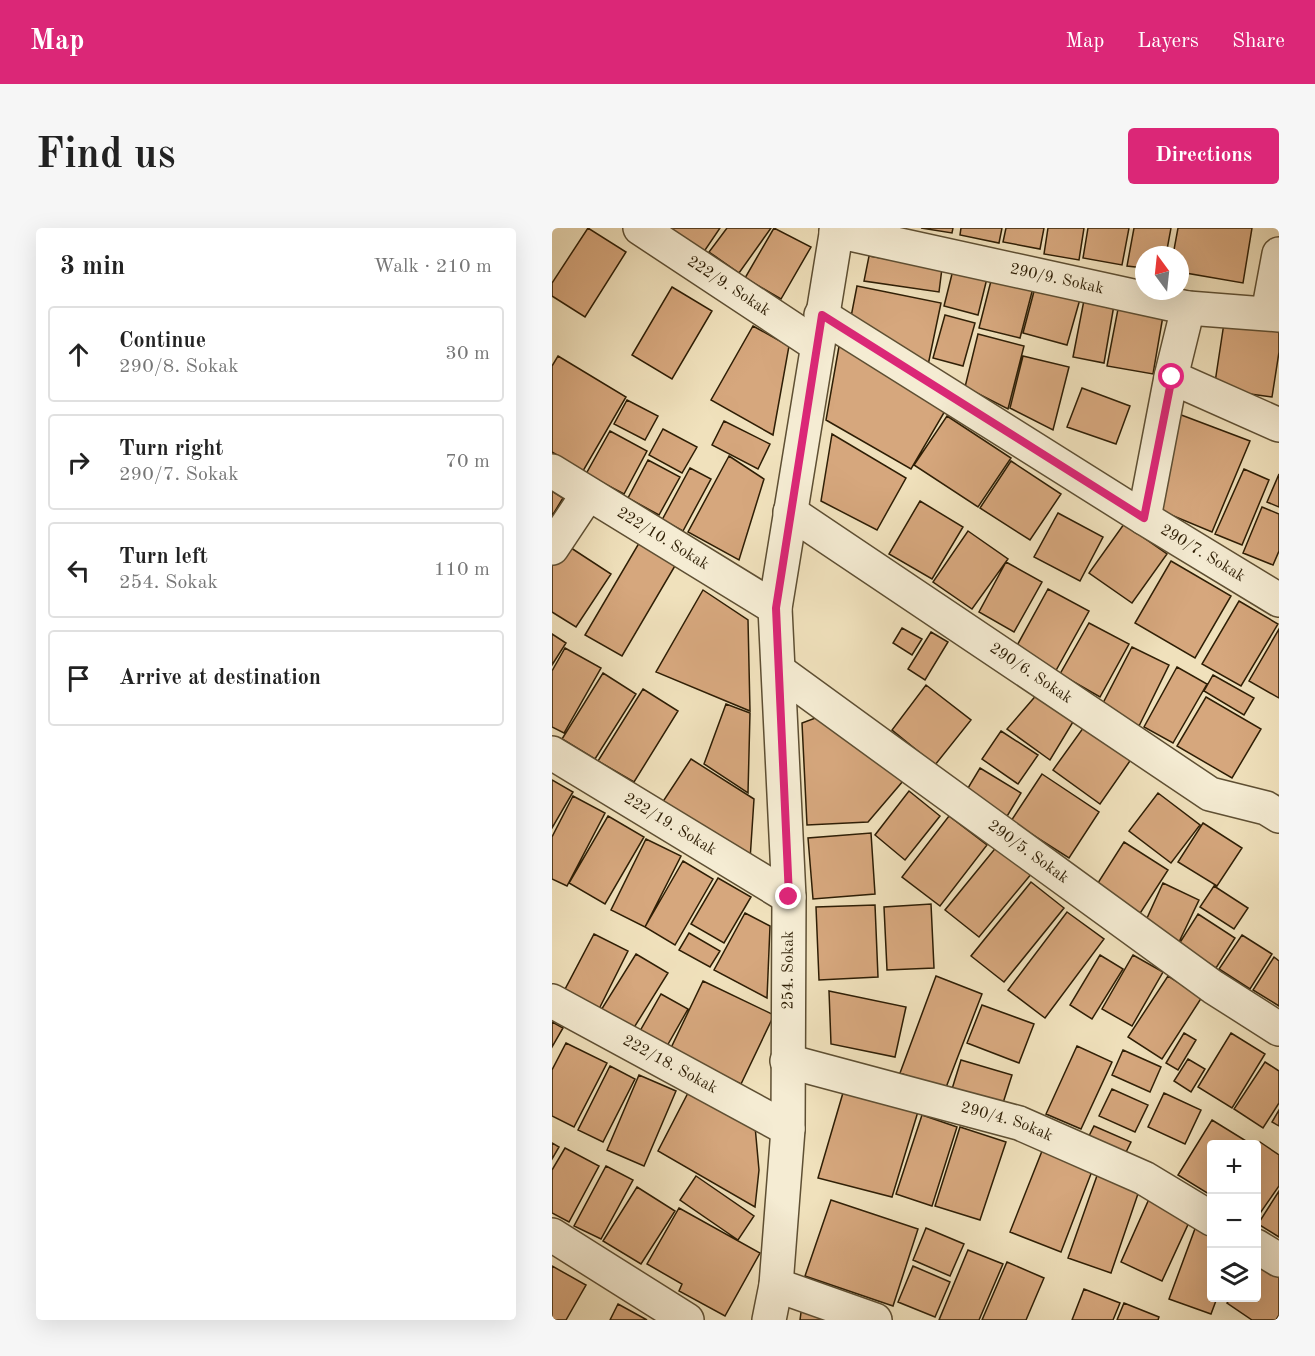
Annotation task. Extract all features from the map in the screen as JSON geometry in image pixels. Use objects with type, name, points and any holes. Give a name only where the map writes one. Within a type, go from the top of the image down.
[{"type":"street","name":"222/9. Sokak","points":[[640,228],[819,330]]},
{"type":"street","name":"254. Sokak","points":[[769,1320],[776,1285],[788,1129],[789,897],[776,608],[836,229]]},
{"type":"street","name":"290/9. Sokak","points":[[836,229],[1188,308],[1274,314]]},
{"type":"street","points":[[1274,314],[1279,254]]},
{"type":"street","points":[[1144,518],[1188,308]]},
{"type":"street","name":"290/7. Sokak","points":[[819,330],[1144,518],[1279,600]]},
{"type":"street","points":[[1172,377],[1279,425]]},
{"type":"street","name":"222/10. Sokak","points":[[552,471],[776,608]]},
{"type":"street","points":[[552,548],[588,494]]},
{"type":"street","name":"290/6. Sokak","points":[[790,512],[1210,794],[1266,808],[1279,816]]},
{"type":"street","name":"290/5. Sokak","points":[[779,671],[1213,987],[1279,1029]]},
{"type":"street","name":"222/19. Sokak","points":[[552,753],[789,897]]},
{"type":"street","name":"222/18. Sokak","points":[[552,1001],[788,1129]]},
{"type":"street","name":"290/4. Sokak","points":[[787,1061],[1019,1123],[1144,1178],[1207,1216]]},
{"type":"street","points":[[552,1235],[687,1320]]},
{"type":"street","points":[[1260,1248],[1279,1260]]},
{"type":"street","points":[[776,1285],[875,1320]]},
{"type":"building","points":[[588,228],[626,252],[585,317],[552,296],[552,283]]},
{"type":"building","points":[[664,228],[720,228],[701,256]]},
{"type":"building","points":[[727,228],[771,228],[739,273],[709,252]]},
{"type":"building","points":[[774,228],[811,247],[781,299],[745,278]]},
{"type":"building","points":[[921,228],[953,228],[952,233]]},
{"type":"building","points":[[961,228],[1002,228],[999,243],[960,235]]},
{"type":"building","points":[[1006,228],[1044,228],[1040,249],[1003,242]]},
{"type":"building","points":[[1048,228],[1084,228],[1079,260],[1044,254]]},
{"type":"building","points":[[1088,228],[1129,228],[1122,265],[1083,258]]},
{"type":"building","points":[[1134,228],[1171,228],[1168,246],[1135,246],[1135,267],[1127,266]]},
{"type":"building","points":[[1178,228],[1252,228],[1243,283],[1189,274],[1189,246],[1175,246]]},
{"type":"building","points":[[869,256],[942,268],[939,292],[864,281]]},
{"type":"building","points":[[956,258],[990,266],[978,315],[944,306]]},
{"type":"building","points":[[993,273],[1034,284],[1020,338],[979,328]]},
{"type":"building","points":[[1037,280],[1082,292],[1067,345],[1023,333]]},
{"type":"building","points":[[857,286],[941,303],[927,370],[849,327]]},
{"type":"building","points":[[672,287],[712,311],[672,379],[632,355]]},
{"type":"building","points":[[1084,300],[1114,305],[1104,363],[1073,357]]},
{"type":"building","points":[[1118,309],[1163,316],[1153,374],[1107,366]]},
{"type":"building","points":[[945,315],[975,323],[963,366],[933,358]]},
{"type":"building","points":[[1224,323],[1279,331],[1279,352],[1272,397],[1214,389]]},
{"type":"building","points":[[753,326],[789,346],[773,435],[711,400]]},
{"type":"building","points":[[978,334],[1024,346],[1008,409],[965,387]]},
{"type":"building","points":[[841,335],[952,399],[911,469],[826,420]]},
{"type":"building","points":[[558,356],[626,397],[583,471],[552,452],[552,366]]},
{"type":"building","points":[[1023,356],[1069,367],[1053,430],[1010,408]]},
{"type":"building","points":[[1082,388],[1130,406],[1116,444],[1067,427]]},
{"type":"building","points":[[627,400],[658,416],[645,440],[614,424]]},
{"type":"building","points":[[1176,413],[1250,441],[1212,532],[1152,507]]},
{"type":"building","points":[[947,416],[1011,458],[978,507],[914,465]]},
{"type":"building","points":[[724,421],[770,444],[758,469],[712,445]]},
{"type":"building","points":[[663,429],[697,447],[682,473],[649,455]]},
{"type":"building","points":[[610,431],[647,451],[624,494],[586,474]]},
{"type":"building","points":[[832,434],[906,478],[877,530],[821,501]]},
{"type":"building","points":[[729,456],[764,479],[739,560],[688,532]]},
{"type":"building","points":[[648,460],[680,477],[659,515],[628,498]]},
{"type":"building","points":[[1011,461],[1061,494],[1030,540],[980,508]]},
{"type":"building","points":[[690,468],[711,479],[683,531],[662,520]]},
{"type":"building","points":[[1244,469],[1269,480],[1242,545],[1215,534]]},
{"type":"building","points":[[1279,474],[1279,507],[1267,502]]},
{"type":"building","points":[[552,491],[563,498],[552,516]]},
{"type":"building","points":[[920,501],[963,527],[932,579],[889,554]]},
{"type":"building","points":[[1262,507],[1279,514],[1279,551],[1273,565],[1243,553]]},
{"type":"building","points":[[1058,513],[1103,537],[1080,581],[1034,557]]},
{"type":"building","points":[[1124,524],[1167,554],[1132,603],[1089,573]]},
{"type":"building","points":[[968,531],[1008,559],[972,609],[933,582]]},
{"type":"building","points":[[642,538],[679,559],[622,656],[585,635]]},
{"type":"building","points":[[565,544],[611,574],[576,627],[552,612],[552,565]]},
{"type":"building","points":[[1171,561],[1231,596],[1195,658],[1135,623]]},
{"type":"building","points":[[1006,562],[1042,582],[1014,632],[979,612]]},
{"type":"building","points":[[1048,589],[1089,611],[1054,674],[1014,651]]},
{"type":"building","points":[[703,590],[748,620],[750,711],[656,672]]},
{"type":"building","points":[[1239,601],[1278,624],[1241,686],[1202,664]]},
{"type":"building","points":[[1089,623],[1129,644],[1100,697],[1060,674]]},
{"type":"building","points":[[902,628],[922,639],[912,655],[893,643]]},
{"type":"building","points":[[1279,629],[1279,698],[1249,681]]},
{"type":"building","points":[[931,632],[948,642],[925,680],[908,669]]},
{"type":"building","points":[[552,634],[566,643],[552,665]]},
{"type":"building","points":[[1132,647],[1169,665],[1139,726],[1101,707]]},
{"type":"building","points":[[565,648],[601,668],[564,733],[552,727],[552,671]]},
{"type":"building","points":[[1177,667],[1207,684],[1173,743],[1144,727]]},
{"type":"building","points":[[603,673],[636,694],[595,759],[562,739]]},
{"type":"building","points":[[1213,675],[1254,698],[1244,715],[1204,691]]},
{"type":"building","points":[[926,685],[971,720],[935,765],[892,730]]},
{"type":"building","points":[[643,689],[678,711],[634,782],[598,761]]},
{"type":"building","points":[[1039,692],[1076,717],[1050,760],[1007,729]]},
{"type":"building","points":[[1206,697],[1261,729],[1232,778],[1177,746]]},
{"type":"building","points":[[726,704],[750,713],[748,793],[704,764]]},
{"type":"building","points":[[834,711],[909,774],[868,822],[807,825],[802,723]]},
{"type":"building","points":[[1086,724],[1132,758],[1100,804],[1053,770]]},
{"type":"building","points":[[1001,731],[1038,755],[1018,784],[982,759]]},
{"type":"building","points":[[691,759],[754,799],[750,860],[662,803]]},
{"type":"building","points":[[980,768],[1021,793],[1006,818],[965,793]]},
{"type":"building","points":[[1042,774],[1099,812],[1069,858],[1011,821]]},
{"type":"building","points":[[552,780],[573,792],[552,828]]},
{"type":"building","points":[[909,791],[940,816],[905,860],[875,835]]},
{"type":"building","points":[[1158,793],[1200,825],[1171,863],[1129,831]]},
{"type":"building","points":[[573,796],[605,813],[567,886],[552,879],[552,837]]},
{"type":"building","points":[[608,816],[644,837],[605,904],[569,883]]},
{"type":"building","points":[[949,816],[987,845],[940,906],[902,877]]},
{"type":"building","points":[[1203,823],[1242,848],[1217,886],[1178,862]]},
{"type":"building","points":[[871,833],[875,894],[813,899],[808,838]]},
{"type":"building","points":[[646,839],[681,856],[645,927],[611,910]]},
{"type":"building","points":[[1124,842],[1168,870],[1139,915],[1096,886]]},
{"type":"building","points":[[998,845],[1032,873],[979,937],[945,910]]},
{"type":"building","points":[[683,861],[713,879],[675,945],[645,927]]},
{"type":"building","points":[[718,878],[751,897],[724,943],[691,924]]},
{"type":"building","points":[[1031,882],[1064,908],[1004,982],[971,956]]},
{"type":"building","points":[[1163,883],[1199,900],[1178,944],[1143,927]]},
{"type":"building","points":[[1214,886],[1248,908],[1234,929],[1200,907]]},
{"type":"building","points":[[931,904],[934,968],[887,970],[884,907]]},
{"type":"building","points":[[875,905],[878,977],[819,980],[816,907]]},
{"type":"building","points":[[1067,912],[1104,939],[1045,1018],[1008,990]]},
{"type":"building","points":[[745,913],[770,926],[767,998],[714,970]]},
{"type":"building","points":[[1198,914],[1235,938],[1216,968],[1179,944]]},
{"type":"building","points":[[689,933],[720,951],[710,967],[679,950]]},
{"type":"building","points":[[594,934],[628,951],[597,1013],[562,995]]},
{"type":"building","points":[[1242,935],[1272,954],[1250,989],[1219,969]]},
{"type":"building","points":[[636,954],[668,973],[630,1034],[598,1015]]},
{"type":"building","points":[[1100,955],[1123,969],[1092,1019],[1070,1005]]},
{"type":"building","points":[[1133,955],[1163,972],[1132,1026],[1102,1009]]},
{"type":"building","points":[[1274,957],[1279,961],[1279,1006],[1253,990]]},
{"type":"building","points":[[936,976],[982,994],[945,1090],[900,1073]]},
{"type":"building","points":[[1168,976],[1202,997],[1162,1059],[1128,1037]]},
{"type":"building","points":[[703,981],[774,1015],[741,1084],[670,1050]]},
{"type":"building","points":[[829,991],[906,1007],[895,1057],[831,1044]]},
{"type":"building","points":[[661,994],[688,1009],[667,1046],[640,1031]]},
{"type":"building","points":[[982,1005],[1034,1024],[1019,1063],[967,1043]]},
{"type":"building","points":[[552,1022],[563,1028],[552,1047]]},
{"type":"building","points":[[1184,1033],[1196,1040],[1178,1070],[1166,1063]]},
{"type":"building","points":[[1231,1033],[1265,1054],[1232,1108],[1198,1087]]},
{"type":"building","points":[[566,1043],[607,1063],[574,1127],[552,1116],[552,1070]]},
{"type":"building","points":[[1077,1046],[1112,1062],[1081,1129],[1046,1114]]},
{"type":"building","points":[[1123,1050],[1161,1067],[1150,1092],[1112,1075]]},
{"type":"building","points":[[1188,1059],[1205,1069],[1191,1092],[1174,1081]]},
{"type":"building","points":[[961,1060],[1012,1075],[1003,1103],[952,1089]]},
{"type":"building","points":[[1265,1062],[1279,1071],[1279,1103],[1263,1128],[1234,1109]]},
{"type":"building","points":[[610,1066],[635,1079],[603,1142],[578,1130]]},
{"type":"building","points":[[639,1075],[676,1091],[644,1166],[607,1150]]},
{"type":"building","points":[[845,1086],[920,1105],[892,1197],[818,1178]]},
{"type":"building","points":[[1112,1089],[1148,1105],[1135,1132],[1099,1116]]},
{"type":"building","points":[[689,1091],[755,1126],[759,1170],[755,1207],[658,1151]]},
{"type":"building","points":[[1164,1093],[1201,1110],[1185,1144],[1148,1127]]},
{"type":"building","points":[[1279,1110],[1279,1126],[1272,1122]]},
{"type":"building","points":[[922,1115],[957,1127],[932,1206],[896,1194]]},
{"type":"building","points":[[1212,1120],[1244,1140],[1207,1140],[1207,1193],[1178,1175]]},
{"type":"building","points":[[1094,1126],[1131,1142],[1125,1154],[1088,1138]]},
{"type":"building","points":[[960,1127],[1006,1142],[980,1220],[935,1206]]},
{"type":"building","points":[[552,1143],[559,1147],[552,1159]]},
{"type":"building","points":[[1261,1143],[1279,1155],[1279,1186],[1261,1212]]},
{"type":"building","points":[[1044,1146],[1094,1166],[1061,1252],[1010,1232]]},
{"type":"building","points":[[565,1148],[599,1166],[569,1222],[552,1213],[552,1170]]},
{"type":"building","points":[[606,1166],[633,1180],[601,1239],[574,1226]]},
{"type":"building","points":[[1099,1170],[1141,1185],[1111,1273],[1068,1258]]},
{"type":"building","points":[[696,1176],[754,1216],[738,1240],[680,1200]]},
{"type":"building","points":[[637,1187],[675,1211],[641,1264],[603,1241]]},
{"type":"building","points":[[1279,1191],[1279,1237],[1261,1226],[1261,1219]]},
{"type":"building","points":[[1149,1199],[1191,1218],[1162,1281],[1121,1262]]},
{"type":"building","points":[[831,1200],[918,1229],[893,1306],[805,1276]]},
{"type":"building","points":[[679,1208],[760,1253],[725,1316],[679,1291],[682,1284],[647,1264]]},
{"type":"building","points":[[1196,1226],[1207,1230],[1207,1302],[1216,1302],[1211,1314],[1169,1299]]},
{"type":"building","points":[[926,1228],[964,1244],[950,1276],[913,1260]]},
{"type":"building","points":[[968,1250],[1003,1264],[979,1320],[939,1320]]},
{"type":"building","points":[[1007,1262],[1044,1278],[1026,1320],[982,1320]]},
{"type":"building","points":[[1261,1263],[1279,1272],[1279,1315],[1276,1320],[1252,1320],[1227,1303],[1261,1302]]},
{"type":"building","points":[[552,1266],[586,1285],[566,1320],[552,1320]]},
{"type":"building","points":[[913,1266],[950,1282],[935,1317],[898,1302]]},
{"type":"building","points":[[1084,1289],[1120,1303],[1113,1320],[1072,1320]]},
{"type":"building","points":[[1124,1303],[1159,1317],[1158,1320],[1117,1320]]},
{"type":"building","points":[[618,1304],[647,1320],[610,1320]]},
{"type":"building","points":[[802,1305],[850,1320],[800,1320]]},
{"type":"route","points":[[789,897],[776,608],[822,315],[1144,518],[1172,377]]}]
